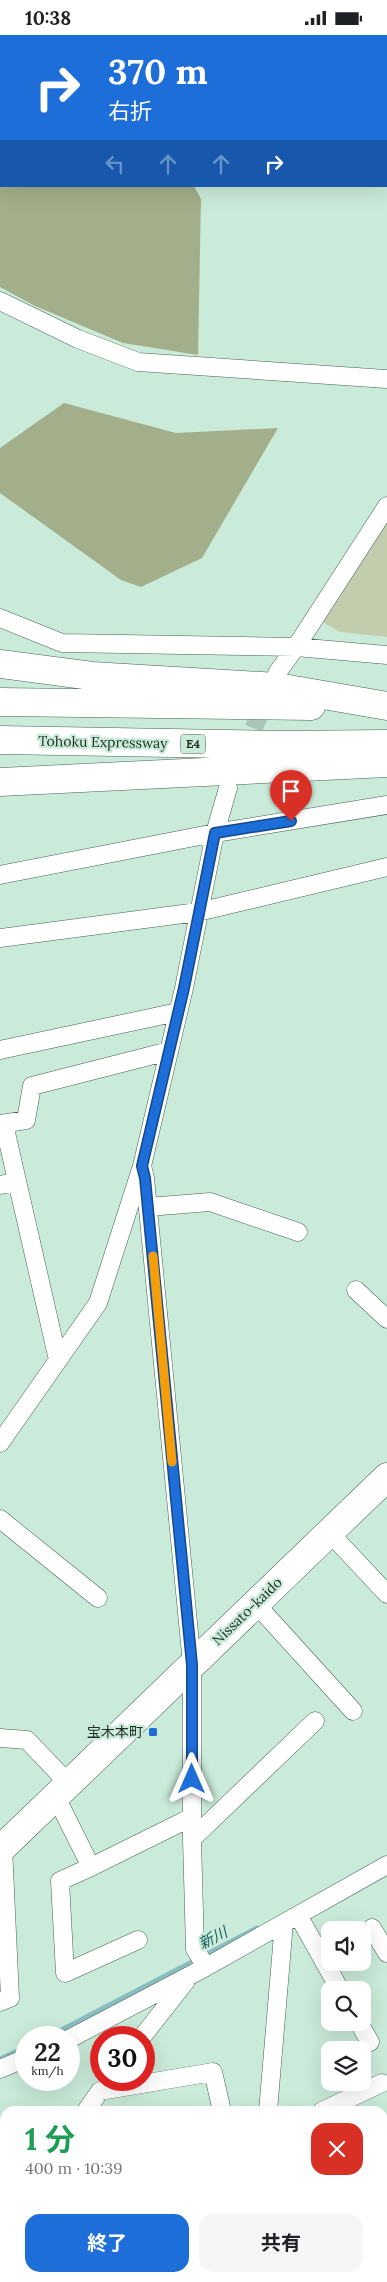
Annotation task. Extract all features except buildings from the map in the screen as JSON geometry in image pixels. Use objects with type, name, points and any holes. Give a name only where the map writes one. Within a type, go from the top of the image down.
[{"type":"main road","points":[[0,664],[92,676],[277,687],[387,706]]},
{"type":"main road","points":[[0,702],[387,706]]},
{"type":"main road","name":"Tohoku Expressway","points":[[0,740],[277,745],[387,744]]},
{"type":"main road","points":[[0,782],[387,763]]},
{"type":"main road","name":"Nissato-kaido","points":[[1,1849],[386,1479]]},
{"type":"street","points":[[0,301],[78,339],[138,362],[387,379]]},
{"type":"street","points":[[277,673],[296,647],[387,506]]},
{"type":"street","points":[[0,618],[62,643],[296,647],[387,655]]},
{"type":"street","points":[[0,1443],[98,1303],[142,1166],[178,1012],[215,833],[228,788]]},
{"type":"street","points":[[0,875],[215,833],[387,805]]},
{"type":"street","points":[[0,937],[198,912],[387,867]]},
{"type":"street","points":[[0,1050],[178,1012]]},
{"type":"street","points":[[58,1360],[9,1184],[2,1124],[26,1120],[32,1086],[168,1051]]},
{"type":"street","points":[[142,1166],[148,1207],[192,1665],[192,1839],[195,1949],[198,1971],[151,2026]]},
{"type":"street","points":[[148,1207],[210,1202],[298,1232]]},
{"type":"street","points":[[356,1290],[387,1319]]},
{"type":"street","points":[[0,1519],[98,1598]]},
{"type":"street","points":[[329,1532],[387,1594]]},
{"type":"street","points":[[256,1604],[353,1711]]},
{"type":"street","points":[[192,1839],[316,1721]]},
{"type":"street","points":[[0,1738],[27,1740],[62,1789],[91,1867]]},
{"type":"street","points":[[138,1940],[65,1973],[60,1881],[192,1817]]},
{"type":"street","points":[[0,2002],[10,1998],[1,1849]]},
{"type":"street","points":[[80,2033],[198,1971],[387,1865]]},
{"type":"street","points":[[291,1919],[334,1981]]},
{"type":"street","points":[[269,2106],[291,1919]]},
{"type":"street","points":[[372,1928],[387,1953]]},
{"type":"street","points":[[0,2069],[15,2062]]},
{"type":"street","points":[[155,2080],[214,2072],[221,2106]]},
{"type":"street","points":[[333,2106],[382,2083]]},
{"type":"street","points":[[90,2106],[101,2091]]},
{"type":"green space","points":[[0,187],[195,187],[201,199],[198,355],[123,343],[35,306],[0,287]]},
{"type":"green space","points":[[64,403],[176,433],[278,428],[202,558],[141,587],[121,580],[0,493],[0,448]]},
{"type":"green space","points":[[387,517],[387,637],[340,632],[323,622]]},
{"type":"waterway","name":"新川","points":[[69,2026],[257,1928]]},
{"type":"waterway","name":"新川","points":[[0,2059],[15,2052]]},
{"type":"tunnel","points":[[243,753],[267,697]]},
{"type":"slow traffic","points":[[153,1256],[172,1462]]},
{"type":"place","name":"宝木本町","points":[[153,1732]]},
{"type":"route","points":[[192,1779],[192,1665],[187,1629],[145,1178],[142,1166],[184,988],[215,833],[291,821]]}]
